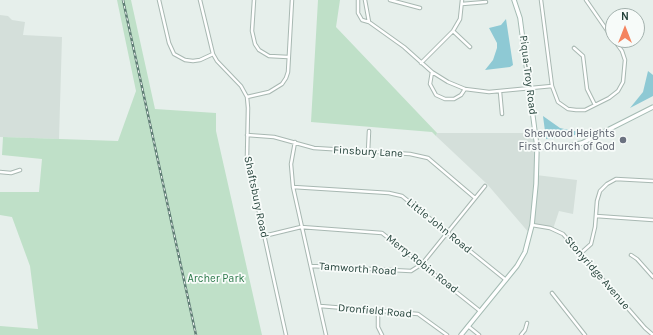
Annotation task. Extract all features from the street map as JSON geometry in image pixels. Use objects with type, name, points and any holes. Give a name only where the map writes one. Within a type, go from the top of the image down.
[{"type":"street","points":[[159,0],[169,44],[174,54],[185,60],[193,61],[200,60],[213,54]]},
{"type":"street","points":[[200,0],[216,61],[242,86],[247,97],[269,92],[282,84],[288,72],[292,0]]},
{"type":"street","points":[[254,0],[252,31],[255,44],[259,50],[269,56],[288,57]]},
{"type":"street","points":[[358,0],[358,13],[362,20],[370,22],[404,47],[432,72],[448,82],[465,89],[488,92],[552,86]]},
{"type":"street","points":[[365,0],[370,22]]},
{"type":"street","points":[[390,0],[420,8]]},
{"type":"street","points":[[421,63],[453,31],[460,19],[462,0]]},
{"type":"street","name":"Piqua-Troy Road","points":[[461,335],[506,280],[525,252],[532,225],[537,147],[520,18],[514,0]]},
{"type":"street","points":[[541,0],[552,86],[558,102],[568,109],[585,110],[618,91],[623,82],[625,60],[620,48]]},
{"type":"street","points":[[586,0],[605,26]]},
{"type":"street","points":[[462,4],[486,2]]},
{"type":"street","points":[[453,31],[470,47]]},
{"type":"street","points":[[574,48],[583,56],[587,89],[595,105]]},
{"type":"street","points":[[432,72],[430,84],[436,95],[454,99],[461,95],[465,89]]},
{"type":"street","points":[[500,92],[502,114]]},
{"type":"street","name":"Shaftsbury Road","points":[[247,97],[247,157],[286,335]]},
{"type":"street","points":[[537,147],[562,147],[582,143],[653,107]]},
{"type":"street","points":[[368,152],[369,131]]},
{"type":"street","name":"Finsbury Lane","points":[[247,135],[274,137],[314,148],[410,154],[428,158],[475,198]]},
{"type":"street","points":[[295,142],[291,164],[293,187],[326,335]]},
{"type":"street","points":[[0,172],[11,173],[20,170]]},
{"type":"street","points":[[581,252],[591,244],[595,227],[598,196],[608,184],[616,179],[653,181]]},
{"type":"street","name":"Tamworth Road","points":[[311,266],[402,272],[411,271],[422,264],[485,186]]},
{"type":"street","name":"Little John Road","points":[[293,187],[389,193],[402,196],[506,280]]},
{"type":"street","points":[[596,216],[653,220]]},
{"type":"street","name":"Stonyridge Avenue","points":[[532,225],[550,228],[563,234],[581,252],[645,328],[653,335]]},
{"type":"street","name":"Merry Robin Road","points":[[264,236],[301,227],[382,233],[480,311]]},
{"type":"street","points":[[631,255],[637,259],[653,277]]},
{"type":"street","points":[[552,293],[583,334]]},
{"type":"street","name":"Dronfield Road","points":[[320,306],[418,314],[447,335]]},
{"type":"street","points":[[378,311],[378,327],[382,335]]},
{"type":"street","points":[[521,335],[525,330],[527,323]]},
{"type":"street","points":[[468,326],[479,335]]},
{"type":"shaded area","points":[[0,15],[8,16],[12,20],[25,22],[23,35],[62,37],[59,139],[0,137]]},
{"type":"shaded area","points":[[437,133],[535,133],[536,175],[577,180],[573,214],[559,211],[553,229],[533,225],[530,234],[487,184],[436,136]]},
{"type":"green space","name":"Archer Park","points":[[117,0],[131,0],[155,109],[216,113],[216,131],[262,335],[197,335],[193,318],[196,335],[0,335],[0,326],[38,329],[30,266],[12,217],[0,215],[0,192],[39,192],[42,159],[2,155],[3,137],[118,141],[136,91]]},
{"type":"green space","points":[[318,0],[340,0],[336,27],[437,133],[436,136],[432,132],[311,122]]},
{"type":"water","points":[[506,19],[513,65],[510,67],[485,70],[493,60],[497,48],[497,43],[489,28],[501,25]]},
{"type":"water","points":[[648,71],[653,75],[653,96],[630,108],[643,92]]},
{"type":"water","points":[[543,116],[560,128],[573,131],[586,131],[572,136],[546,139]]},
{"type":"railway","points":[[123,0],[196,335]]},
{"type":"place","name":"Sherwood Heights First Church of God","points":[[623,140]]}]
